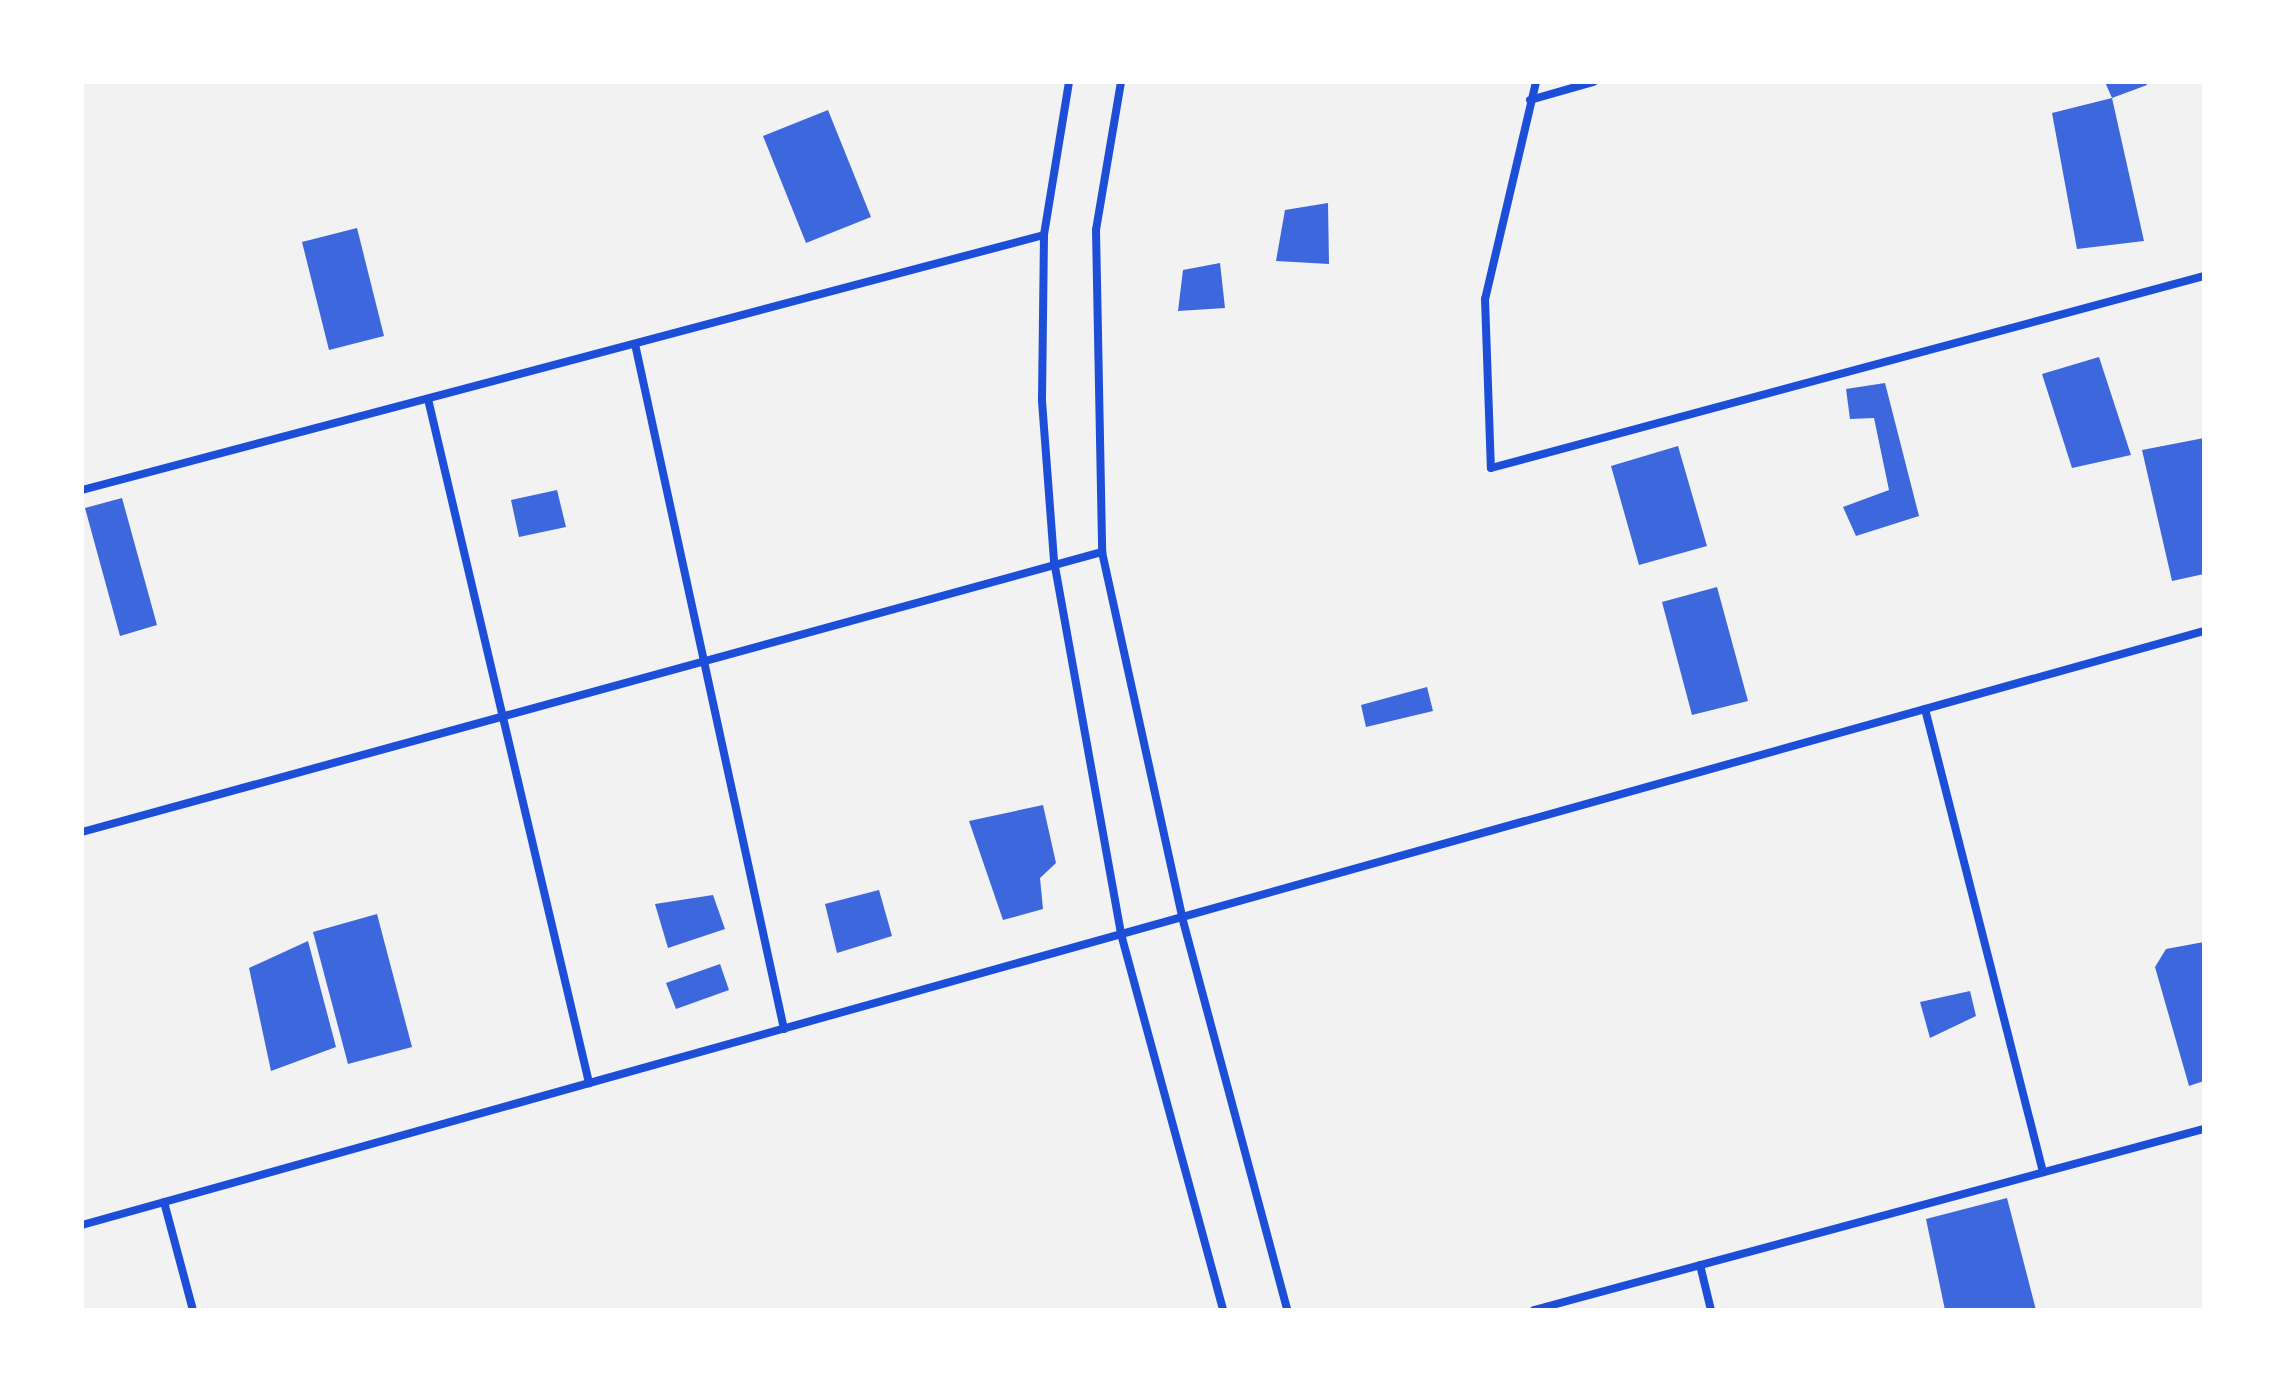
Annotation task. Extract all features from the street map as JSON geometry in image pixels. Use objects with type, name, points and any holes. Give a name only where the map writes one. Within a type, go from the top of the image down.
[{"type":"street","points":[[1069,82],[1044,235],[1042,401],[1054,561],[1121,934],[1223,1310]]},
{"type":"street","points":[[1121,82],[1096,230],[1102,552],[1182,917],[1287,1310]]},
{"type":"street","points":[[1536,82],[1485,299],[1491,468],[2204,276]]},
{"type":"street","points":[[1530,100],[1593,82]]},
{"type":"street","points":[[82,490],[1044,235]]},
{"type":"street","points":[[635,344],[784,1029]]},
{"type":"street","points":[[428,399],[589,1083]]},
{"type":"street","points":[[82,832],[1054,561],[1102,552]]},
{"type":"street","points":[[82,1225],[2204,631]]},
{"type":"street","points":[[1925,709],[2043,1172]]},
{"type":"street","points":[[1534,1310],[2204,1129]]},
{"type":"street","points":[[164,1202],[193,1310]]},
{"type":"street","points":[[1700,1265],[1711,1310]]},
{"type":"building","points":[[2105,82],[2146,82],[2147,85],[2112,98]]},
{"type":"building","points":[[2112,98],[2144,241],[2077,249],[2052,113]]},
{"type":"building","points":[[828,110],[871,217],[806,243],[763,136]]},
{"type":"building","points":[[1328,203],[1329,264],[1276,261],[1285,210]]},
{"type":"building","points":[[357,228],[384,336],[329,350],[302,242]]},
{"type":"building","points":[[1220,263],[1225,308],[1178,311],[1183,270]]},
{"type":"building","points":[[2099,357],[2131,455],[2072,468],[2042,374]]},
{"type":"building","points":[[1885,383],[1919,516],[1856,536],[1843,507],[1889,490],[1874,418],[1850,419],[1846,389]]},
{"type":"building","points":[[2204,438],[2204,574],[2172,581],[2142,450]]},
{"type":"building","points":[[1678,446],[1707,546],[1639,565],[1611,466]]},
{"type":"building","points":[[557,490],[566,527],[519,537],[511,500]]},
{"type":"building","points":[[122,498],[157,625],[120,636],[85,508]]},
{"type":"building","points":[[1717,587],[1748,701],[1692,715],[1662,602]]},
{"type":"building","points":[[1427,687],[1433,711],[1366,727],[1361,705]]},
{"type":"building","points":[[1043,805],[1056,863],[1040,878],[1043,909],[1003,920],[969,821]]},
{"type":"building","points":[[879,890],[892,936],[837,953],[825,904]]},
{"type":"building","points":[[713,895],[725,929],[668,948],[655,904]]},
{"type":"building","points":[[377,914],[412,1047],[348,1064],[313,932]]},
{"type":"building","points":[[308,941],[336,1047],[271,1071],[249,968]]},
{"type":"building","points":[[2204,942],[2204,1081],[2189,1086],[2155,967],[2166,949]]},
{"type":"building","points":[[720,964],[729,990],[676,1009],[666,983]]},
{"type":"building","points":[[1970,991],[1976,1016],[1930,1038],[1920,1002]]},
{"type":"building","points":[[2007,1198],[2036,1310],[1945,1310],[1926,1219]]}]
